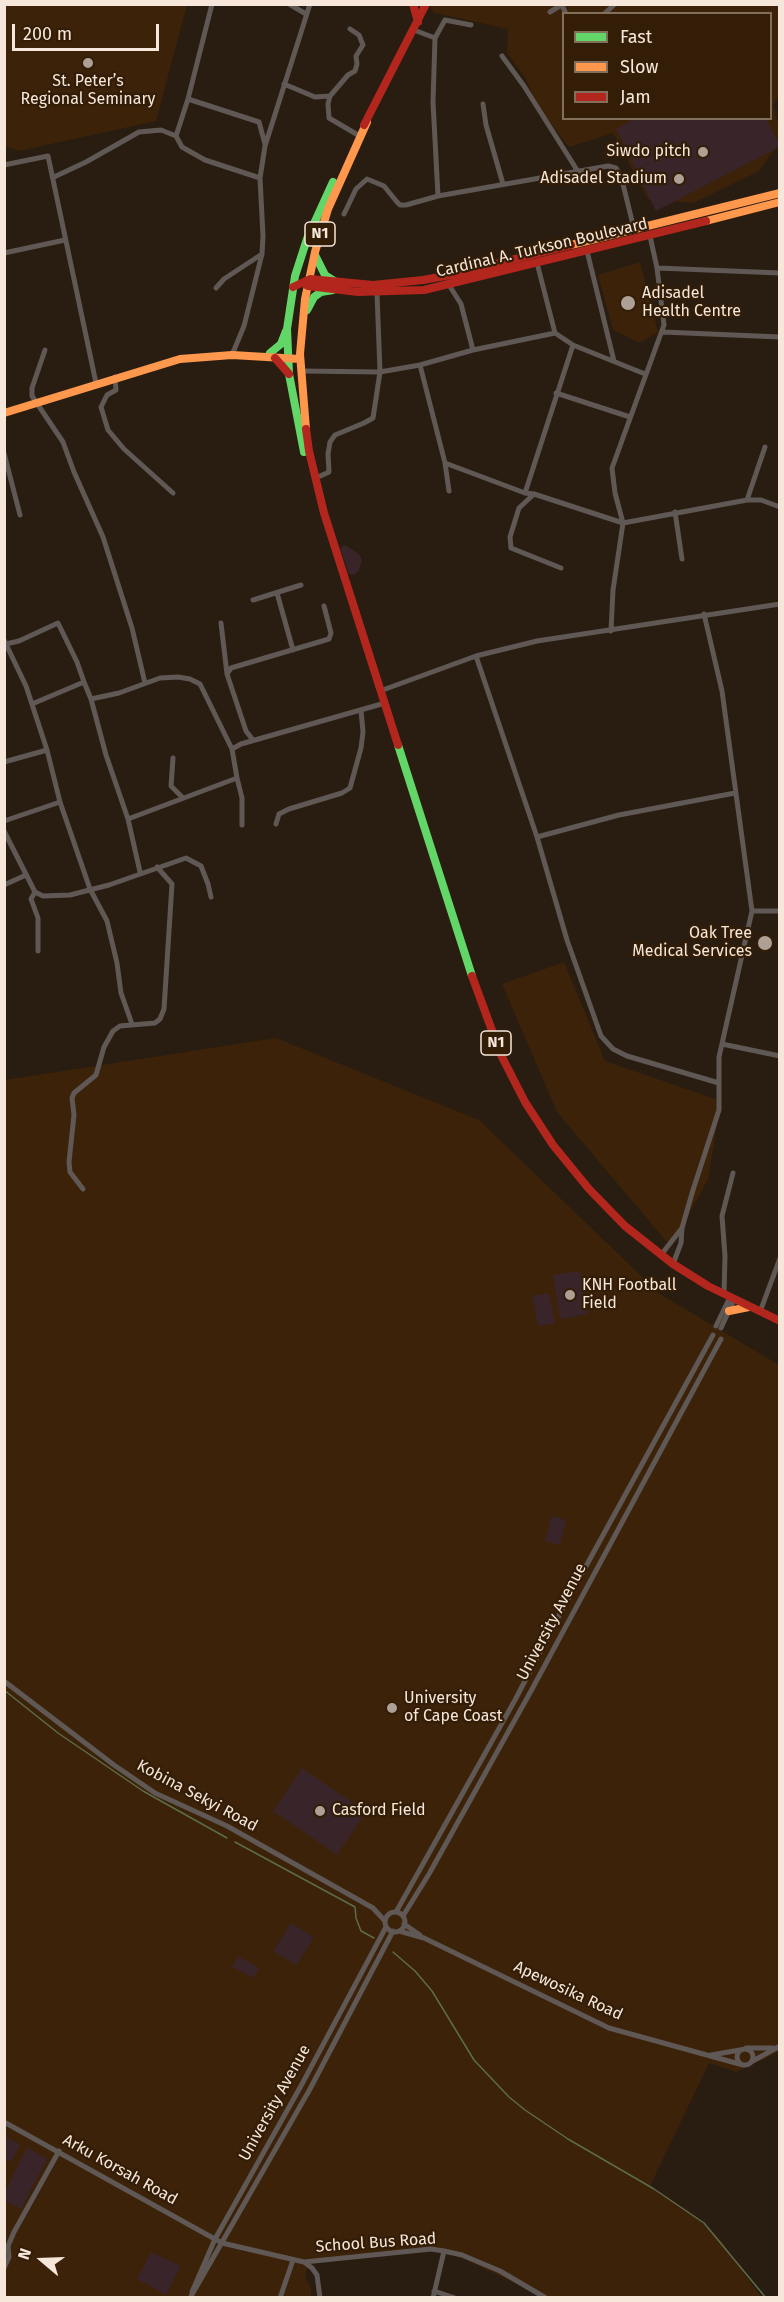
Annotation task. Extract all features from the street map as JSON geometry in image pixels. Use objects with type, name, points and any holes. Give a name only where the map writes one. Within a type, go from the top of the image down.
[{"type":"main road","points":[[412,4],[418,22]]},
{"type":"main road","name":"N1","points":[[424,5],[418,22],[367,122],[320,207],[307,239],[300,371],[304,414],[319,497],[478,997],[514,1083],[570,1167],[625,1226],[673,1264],[727,1296],[780,1321]]},
{"type":"main road","name":"N1","points":[[319,497],[296,419],[289,374],[287,329],[293,287],[304,280],[328,209],[367,122]]},
{"type":"main road","name":"Cardinal A. Turkson Boulevard","points":[[335,286],[423,280],[534,255],[780,193]]},
{"type":"main road","name":"Cardinal A. Turkson Boulevard","points":[[304,280],[377,293],[424,290],[650,236],[780,202]]},
{"type":"main road","points":[[689,215],[692,225]]},
{"type":"main road","points":[[304,315],[314,297],[335,286],[320,268],[315,252]]},
{"type":"main road","points":[[423,280],[424,290]]},
{"type":"main road","points":[[269,356],[281,344],[287,329]]},
{"type":"main road","points":[[4,413],[169,361],[232,355],[300,357]]},
{"type":"main road","points":[[269,356],[289,374]]},
{"type":"main road","points":[[727,1296],[727,1310],[749,1307]]},
{"type":"street","points":[[176,136],[189,99],[212,4]]},
{"type":"street","points":[[289,4],[306,14]]},
{"type":"street","points":[[232,355],[244,326],[262,254],[261,178],[265,146],[310,4]]},
{"type":"street","points":[[550,12],[563,5]]},
{"type":"street","points":[[438,196],[433,102],[435,38],[445,20],[471,25]]},
{"type":"street","points":[[350,29],[359,35],[363,45],[356,56],[355,71],[348,75],[330,96],[328,104],[330,118],[358,135]]},
{"type":"street","points":[[414,30],[435,38]]},
{"type":"street","points":[[502,56],[525,86],[577,170]]},
{"type":"street","points":[[284,84],[315,97],[330,96]]},
{"type":"street","points":[[189,99],[259,122],[265,146]]},
{"type":"street","points":[[483,104],[486,125],[502,184]]},
{"type":"street","points":[[54,177],[139,132],[161,130],[176,136],[182,147],[205,160],[261,178]]},
{"type":"street","points":[[4,165],[48,156],[96,383]]},
{"type":"street","points":[[344,214],[356,189],[367,178],[384,186],[400,205],[438,196],[608,166],[616,168],[621,176],[634,229]]},
{"type":"street","points":[[611,631],[613,590],[623,523],[615,493],[612,468],[645,374],[663,332],[664,319],[650,236]]},
{"type":"street","points":[[4,253],[65,240]]},
{"type":"street","points":[[587,251],[614,361]]},
{"type":"street","points":[[216,288],[224,279],[262,254]]},
{"type":"street","points":[[537,263],[555,333],[573,345],[645,374]]},
{"type":"street","points":[[657,268],[780,273]]},
{"type":"street","points":[[449,285],[461,304],[473,350]]},
{"type":"street","points":[[316,478],[329,472],[328,454],[330,442],[335,435],[373,418],[380,372],[377,293]]},
{"type":"street","points":[[663,332],[780,337]]},
{"type":"street","points":[[300,371],[380,372],[420,365],[473,350],[555,333]]},
{"type":"street","points":[[525,493],[573,345]]},
{"type":"street","points":[[45,350],[32,388],[32,396],[63,441],[103,537],[132,628],[145,683]]},
{"type":"street","points":[[420,365],[445,463],[449,490]]},
{"type":"street","points":[[115,377],[116,390],[107,395],[101,407],[108,430],[124,449],[173,493]]},
{"type":"street","points":[[556,393],[630,417]]},
{"type":"street","points":[[747,500],[765,447]]},
{"type":"street","points":[[4,453],[20,515]]},
{"type":"street","points":[[445,463],[525,493],[623,523],[747,500],[761,501],[780,507]]},
{"type":"street","points":[[534,494],[519,508],[510,537],[511,548],[561,567]]},
{"type":"street","points":[[675,512],[682,559]]},
{"type":"street","points":[[253,600],[301,585]]},
{"type":"street","points":[[277,593],[293,650]]},
{"type":"street","points":[[380,691],[476,656],[537,641],[780,604]]},
{"type":"street","points":[[227,674],[231,668],[329,639],[331,633],[324,606]]},
{"type":"street","points":[[673,1264],[681,1243],[682,1228],[717,1119],[721,1097],[719,1057],[752,911],[718,669],[704,614]]},
{"type":"street","points":[[132,1024],[121,993],[107,921],[90,889],[60,802],[32,704],[5,642],[19,641],[58,623],[92,699],[106,756],[128,819],[140,872]]},
{"type":"street","points":[[221,623],[227,674],[246,731],[254,740]]},
{"type":"street","points":[[476,656],[537,837],[567,940],[601,1036],[613,1049],[627,1056],[719,1083]]},
{"type":"street","points":[[92,699],[160,678],[178,677],[200,684],[232,749],[242,798],[242,825]]},
{"type":"street","points":[[32,704],[84,682]]},
{"type":"street","points":[[232,749],[254,740],[385,704]]},
{"type":"street","points":[[276,824],[279,814],[289,809],[342,793],[350,788],[362,740],[361,710]]},
{"type":"street","points":[[4,762],[47,750]]},
{"type":"street","points":[[173,758],[171,786],[183,798]]},
{"type":"street","points":[[128,819],[237,778]]},
{"type":"street","points":[[537,837],[628,813],[735,793]]},
{"type":"street","points":[[4,822],[60,802]]},
{"type":"street","points":[[4,831],[35,892],[43,896],[54,897],[109,885],[140,872],[186,858],[201,866],[211,897]]},
{"type":"street","points":[[82,1189],[70,1172],[69,1162],[74,1093],[96,1076],[104,1047],[113,1031],[120,1026],[155,1023],[160,1019],[164,1009],[172,884],[157,867]]},
{"type":"street","points":[[4,885],[26,875]]},
{"type":"street","points":[[35,892],[31,899],[38,918],[36,938],[38,951]]},
{"type":"street","points":[[752,911],[780,911]]},
{"type":"street","points":[[722,1044],[780,1056]]},
{"type":"street","points":[[718,1327],[727,1310],[722,1216],[733,1173]]},
{"type":"street","points":[[660,1255],[682,1228]]},
{"type":"street","points":[[760,1312],[780,1258]]},
{"type":"street","name":"University Avenue","points":[[396,1912],[515,1700],[713,1335]]},
{"type":"street","name":"University Avenue","points":[[403,1916],[429,1874],[531,1691],[721,1339]]},
{"type":"street","name":"Kobina Sekyi Road","points":[[4,1681],[114,1765],[155,1793],[227,1826],[373,1908],[385,1924]]},
{"type":"street","points":[[373,1908],[388,1914],[396,1912],[403,1916],[404,1924],[424,1938]]},
{"type":"street","points":[[388,1914],[385,1924],[396,1931],[424,1938]]},
{"type":"street","name":"University Avenue","points":[[191,2296],[198,2272],[215,2239],[298,2092],[385,1924]]},
{"type":"street","points":[[396,1931],[404,1924]]},
{"type":"street","name":"University Avenue","points":[[191,2296],[306,2097],[396,1931]]},
{"type":"street","name":"Apewosika Road","points":[[424,1938],[609,2028],[743,2065]]},
{"type":"street","name":"Apewosika Road","points":[[706,2055],[777,2047]]},
{"type":"street","name":"Apewosika Road","points":[[751,2062],[777,2047]]},
{"type":"street","points":[[744,2049],[752,2053],[751,2062],[743,2065],[737,2058],[739,2052],[744,2049]]},
{"type":"street","name":"Arku Korsah Road","points":[[4,2122],[222,2243],[293,2260]]},
{"type":"street","points":[[4,2268],[9,2257],[8,2246],[14,2232],[58,2151]]},
{"type":"street","name":"School Bus Road","points":[[293,2260],[304,2262],[421,2250],[444,2251],[462,2255],[500,2271],[546,2298]]},
{"type":"street","points":[[433,2298],[444,2251]]},
{"type":"street","points":[[280,2298],[293,2260]]},
{"type":"street","points":[[304,2262],[317,2275],[320,2298]]},
{"type":"street","points":[[435,2290],[455,2298]]},
{"type":"shaded area","points":[[431,4],[779,5],[779,95],[773,105],[779,127],[779,142],[759,171],[693,203],[648,199],[613,133],[569,147],[541,111],[524,76],[507,53],[508,29],[435,13],[431,9]]},
{"type":"shaded area","name":"St. Peter’s Regional Seminary","points":[[4,5],[187,5],[156,121],[19,151],[5,146]]},
{"type":"shaded area","name":"Adisadel Stadium","points":[[631,120],[767,120],[779,147],[656,211],[616,129]]},
{"type":"shaded area","name":"Adisadel Health Centre","points":[[640,262],[658,332],[640,343],[613,330],[598,275]]},
{"type":"shaded area","points":[[345,545],[359,554],[362,560],[359,570],[354,575],[349,574],[340,548]]},
{"type":"shaded area","points":[[564,962],[605,1061],[721,1101],[708,1179],[671,1247],[557,1112],[502,984]]},
{"type":"shaded area","name":"University of Cape Coast","points":[[276,1038],[479,1120],[660,1294],[779,1365],[779,2052],[736,2072],[709,2063],[650,2186],[691,2213],[719,2238],[761,2297],[545,2297],[438,2247],[308,2262],[305,2277],[311,2289],[311,2297],[5,2298],[5,1080]]},
{"type":"shaded area","name":"KNH Football Field","points":[[580,1271],[588,1314],[560,1319],[553,1275]]},
{"type":"shaded area","points":[[549,1293],[555,1323],[538,1326],[532,1296]]},
{"type":"shaded area","points":[[552,1516],[566,1520],[560,1545],[545,1541]]},
{"type":"shaded area","name":"Casford Field","points":[[302,1768],[366,1812],[337,1855],[273,1811]]},
{"type":"shaded area","points":[[291,1923],[314,1938],[296,1965],[273,1951]]},
{"type":"shaded area","points":[[238,1956],[259,1968],[253,1978],[232,1967]]},
{"type":"shaded area","points":[[5,2136],[20,2145],[11,2162],[5,2158]]},
{"type":"shaded area","points":[[27,2147],[47,2159],[21,2209],[5,2201],[5,2192]]},
{"type":"shaded area","points":[[151,2252],[181,2266],[166,2295],[137,2279]]},
{"type":"waterway","points":[[4,1690],[58,1733],[143,1791],[227,1838]]},
{"type":"waterway","points":[[235,1842],[355,1907],[361,1931],[374,1938]]},
{"type":"waterway","points":[[393,1952],[415,1971],[432,1991],[474,2060],[509,2097],[568,2139],[654,2189],[704,2223],[766,2298]]},
{"type":"traffic: fast","points":[[304,452],[289,374],[287,329],[295,276],[307,239],[333,182]]},
{"type":"traffic: fast","points":[[315,255],[325,275],[336,282]]},
{"type":"traffic: fast","points":[[307,310],[314,297],[321,292],[333,290]]},
{"type":"traffic: fast","points":[[270,353],[281,344],[286,331]]},
{"type":"traffic: fast","points":[[398,745],[472,976]]},
{"type":"traffic: slow","points":[[306,429],[300,354],[305,299],[315,252],[328,209],[367,122]]},
{"type":"traffic: slow","points":[[571,245],[780,193]]},
{"type":"traffic: slow","points":[[706,221],[780,202]]},
{"type":"traffic: slow","points":[[4,413],[180,359],[232,355],[300,359]]},
{"type":"traffic: slow","points":[[729,1311],[749,1307]]},
{"type":"traffic: jam","points":[[413,4],[418,22]]},
{"type":"traffic: jam","points":[[364,125],[426,4]]},
{"type":"traffic: jam","points":[[303,283],[308,286],[358,292],[424,290],[706,221]]},
{"type":"traffic: jam","points":[[293,287],[310,279],[373,285],[423,280],[571,245]]},
{"type":"traffic: jam","points":[[275,358],[289,374]]},
{"type":"traffic: jam","points":[[306,429],[324,513],[398,745]]},
{"type":"traffic: jam","points":[[472,976],[501,1055],[525,1102],[553,1145],[589,1189],[625,1226],[673,1264],[708,1286],[780,1321]]},
{"type":"place","name":"St. Peter’s Regional Seminary","points":[[88,63]]},
{"type":"place","name":"Siwdo pitch","points":[[703,152]]},
{"type":"place","name":"Adisadel Stadium","points":[[679,179]]},
{"type":"place","name":"Adisadel Health Centre","points":[[628,303]]},
{"type":"place","name":"Oak Tree Medical Services","points":[[765,943]]},
{"type":"place","name":"KNH Football Field","points":[[570,1295]]},
{"type":"place","name":"University of Cape Coast","points":[[392,1708]]},
{"type":"place","name":"Casford Field","points":[[320,1811]]}]
